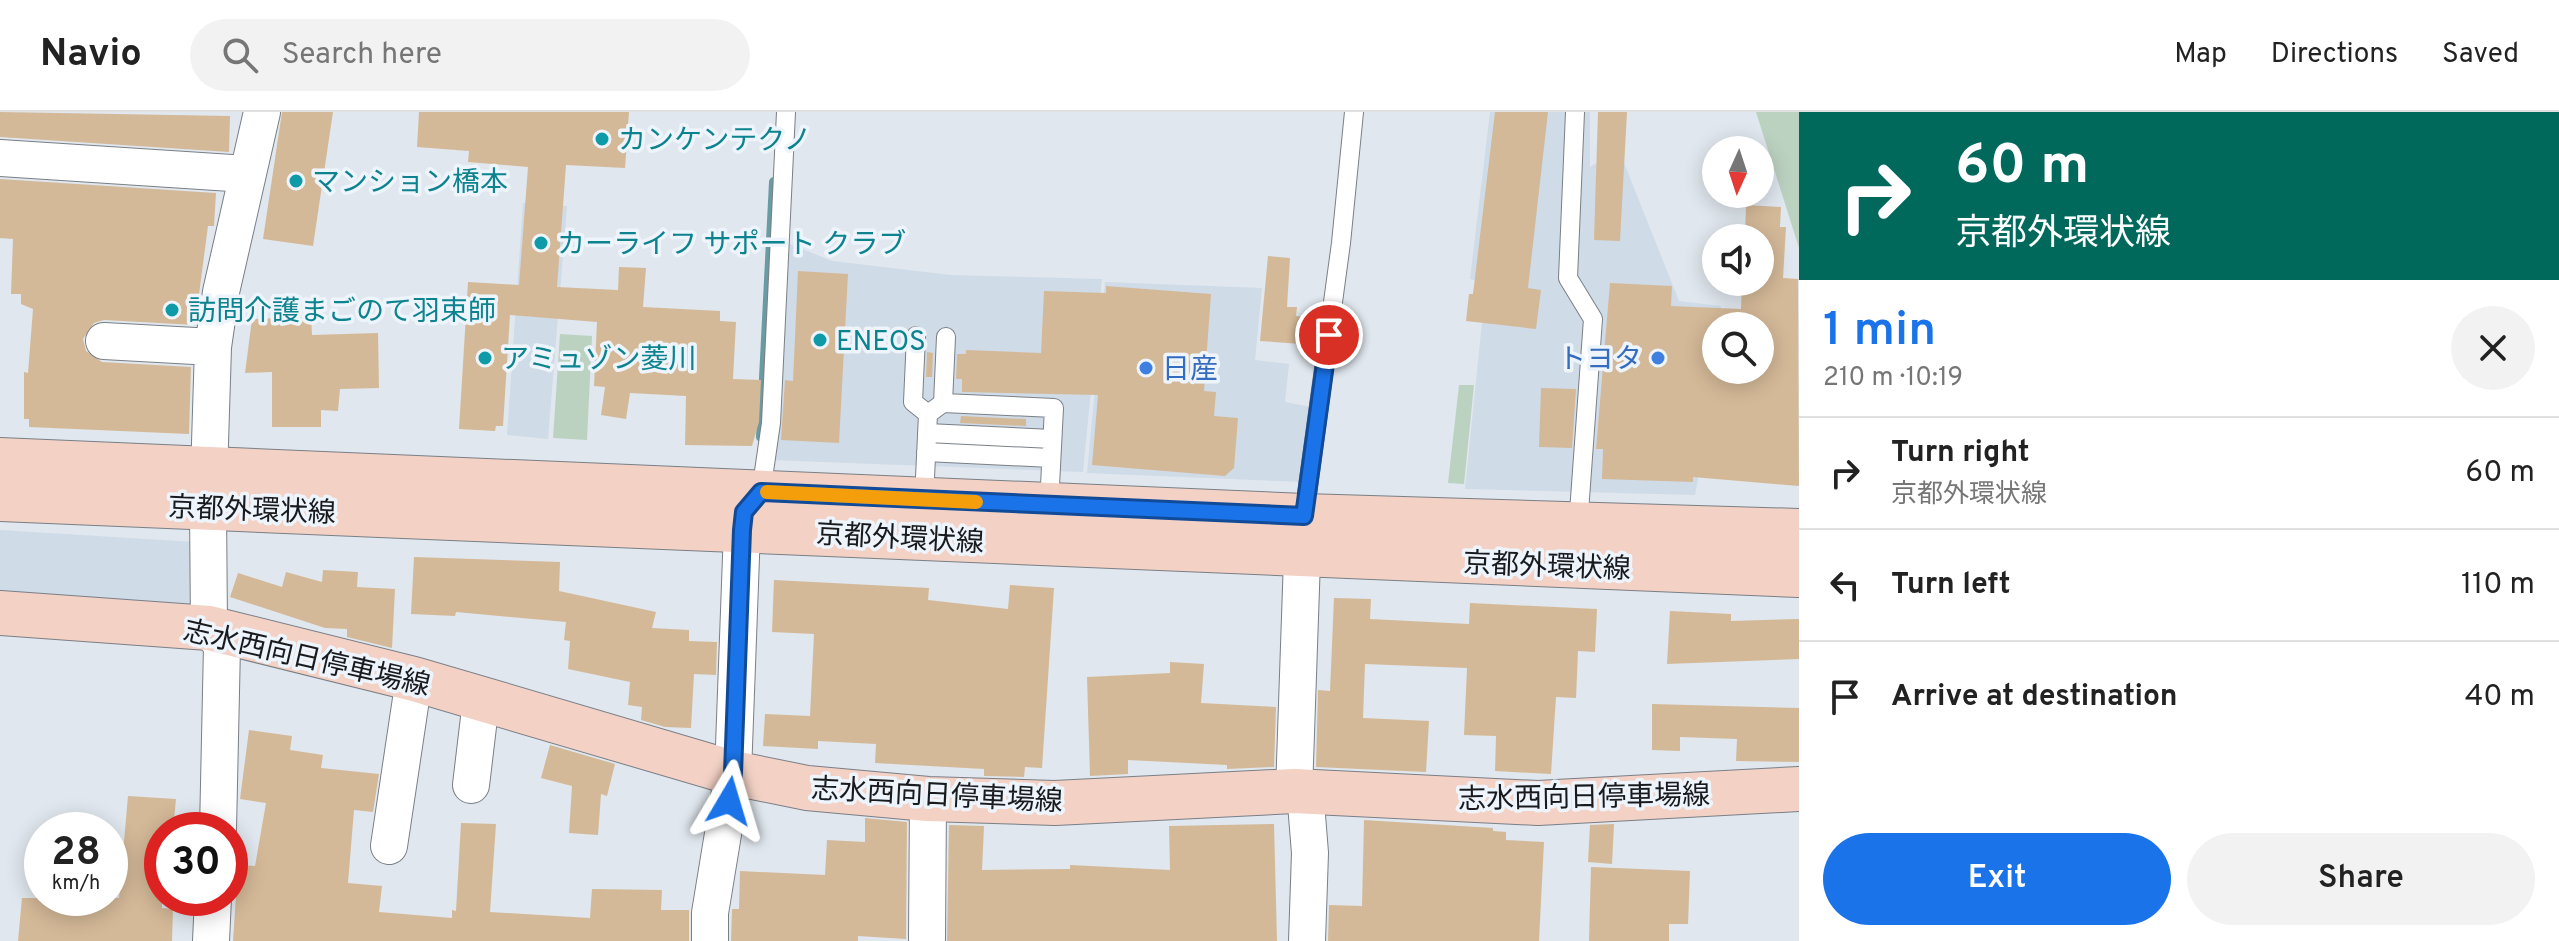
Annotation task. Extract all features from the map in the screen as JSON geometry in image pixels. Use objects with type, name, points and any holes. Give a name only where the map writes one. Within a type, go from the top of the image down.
[{"type":"street","points":[[218,812],[222,646],[209,628],[213,347],[221,292],[262,112]]},
{"type":"street","points":[[0,158],[247,174]]},
{"type":"street","points":[[104,341],[213,347]]},
{"type":"street","name":"京都外環状線","points":[[0,460],[209,488],[1303,535],[1799,575]]},
{"type":"street","name":"京都外環状線","points":[[0,499],[209,488]]},
{"type":"street","name":"京都外環状線","points":[[751,511],[924,499],[1049,505],[1303,535],[1578,526],[1799,531]]},
{"type":"street","points":[[710,941],[710,913],[733,773],[751,511]]},
{"type":"street","points":[[1303,535],[1299,791],[1310,853],[1307,941]]},
{"type":"street","name":"志水西向日停車場線","points":[[0,613],[209,628],[414,679],[733,773],[807,788],[928,799],[1055,803],[1299,791],[1538,803],[1799,789]]},
{"type":"street","points":[[389,846],[414,679]]},
{"type":"street","points":[[471,785],[479,718],[486,701]]},
{"type":"street","points":[[927,938],[928,799]]},
{"type":"street","points":[[211,941],[212,916]]},
{"type":"lane","points":[[751,511],[771,423],[786,112]]},
{"type":"lane","points":[[1303,535],[1341,243],[1354,112]]},
{"type":"lane","points":[[1575,112],[1568,278],[1593,319],[1578,526]]},
{"type":"lane","points":[[916,336],[913,402],[935,409],[1054,408],[1049,505]]},
{"type":"lane","points":[[924,499],[926,443],[935,409],[946,337]]},
{"type":"lane","points":[[926,443],[1052,439]]},
{"type":"lane","points":[[926,443],[1051,458]]},
{"type":"shaded area","points":[[1490,112],[1590,112],[1590,167],[1619,150],[1679,301],[1721,306],[1720,312],[1702,312],[1702,384],[1714,384],[1695,495],[1465,489],[1486,283],[1470,279]]},
{"type":"shaded area","points":[[523,203],[567,206],[548,439],[507,435]]},
{"type":"shaded area","points":[[787,243],[832,261],[951,275],[1102,279],[1083,472],[771,460]]},
{"type":"shaded area","points":[[1105,282],[1262,288],[1255,360],[1289,364],[1285,402],[1311,407],[1302,482],[1087,473]]},
{"type":"shaded area","points":[[0,530],[195,542],[193,616],[0,602]]},
{"type":"green space","points":[[1756,112],[1799,112],[1799,248],[1774,169],[1774,136],[1764,136]]},
{"type":"green space","points":[[560,334],[592,336],[587,440],[553,438]]},
{"type":"green space","points":[[1459,385],[1474,385],[1464,484],[1448,483]]},
{"type":"building","points":[[0,112],[230,116],[229,152],[0,137]]},
{"type":"building","name":"マンション橋本","points":[[282,112],[333,112],[313,246],[263,239]]},
{"type":"building","points":[[419,112],[629,112],[625,168],[566,165],[557,287],[618,290],[619,267],[646,268],[643,307],[720,311],[720,321],[736,322],[733,379],[761,380],[759,422],[752,446],[685,445],[686,396],[630,393],[626,419],[601,415],[605,387],[594,386],[597,322],[510,315],[503,426],[496,426],[495,431],[459,429],[468,282],[519,285],[528,167],[468,162],[469,151],[417,147]]},
{"type":"building","points":[[1495,112],[1548,112],[1528,288],[1541,290],[1536,329],[1466,321],[1469,294],[1473,294]]},
{"type":"building","points":[[1598,112],[1627,112],[1620,241],[1594,240]]},
{"type":"building","points":[[0,179],[216,193],[214,226],[208,226],[195,325],[104,320],[94,323],[83,339],[86,351],[102,362],[191,367],[189,434],[29,427],[29,419],[24,419],[24,372],[28,373],[33,309],[21,304],[21,294],[11,294],[13,239],[0,238]]},
{"type":"building","points":[[1781,207],[1780,227],[1786,227],[1783,278],[1798,279],[1799,486],[1693,477],[1693,482],[1602,479],[1603,449],[1596,449],[1610,283],[1672,286],[1671,306],[1741,309],[1741,296],[1774,296],[1774,224],[1745,224],[1746,208]]},
{"type":"building","points":[[1268,256],[1290,258],[1287,307],[1297,307],[1296,316],[1318,318],[1315,345],[1260,341]]},
{"type":"building","name":"ENEOS","points":[[798,271],[848,274],[839,443],[781,440],[785,380],[793,381]]},
{"type":"building","name":"日産","points":[[1106,286],[1211,294],[1204,391],[1216,392],[1214,416],[1238,418],[1234,468],[1225,476],[1092,465],[1098,395],[962,392],[962,379],[956,379],[957,354],[966,354],[966,350],[1041,353],[1044,291],[1106,293]]},
{"type":"building","points":[[311,317],[312,335],[378,333],[379,388],[340,389],[338,411],[321,410],[321,427],[272,427],[272,372],[245,373],[252,319]]},
{"type":"building","points":[[927,352],[933,353],[932,377],[926,377]]},
{"type":"building","points":[[1541,388],[1576,389],[1572,448],[1539,447]]},
{"type":"building","points":[[961,416],[1026,419],[1026,426],[960,423]]},
{"type":"building","points":[[414,557],[560,562],[559,591],[656,612],[652,628],[689,630],[689,641],[717,642],[716,675],[694,674],[691,728],[665,727],[641,720],[642,707],[628,705],[630,682],[568,669],[570,641],[564,640],[566,622],[456,612],[455,616],[411,614]]},
{"type":"building","points":[[323,570],[358,572],[357,587],[395,589],[392,648],[347,637],[347,629],[325,628],[230,597],[238,573],[282,587],[286,572],[322,582]]},
{"type":"building","points":[[774,580],[929,588],[928,600],[1008,609],[1010,585],[1054,588],[1042,768],[1025,767],[1024,777],[984,776],[984,769],[875,763],[876,744],[818,741],[818,749],[763,746],[765,714],[810,716],[814,634],[772,632]]},
{"type":"building","points":[[1334,598],[1371,599],[1370,619],[1469,624],[1470,603],[1597,609],[1595,652],[1578,651],[1576,698],[1556,697],[1551,774],[1495,771],[1496,736],[1464,735],[1467,668],[1365,664],[1363,718],[1429,721],[1426,772],[1316,767],[1318,690],[1330,691]]},
{"type":"building","points":[[1670,611],[1731,614],[1731,621],[1799,619],[1799,659],[1667,664]]},
{"type":"building","points":[[1170,662],[1204,664],[1201,703],[1276,707],[1274,767],[1227,769],[1227,765],[1128,760],[1128,774],[1090,776],[1087,677],[1170,673]]},
{"type":"building","points":[[1652,704],[1799,708],[1799,762],[1736,761],[1737,739],[1680,737],[1680,751],[1652,750]]},
{"type":"building","points":[[249,730],[292,736],[290,750],[323,755],[321,768],[379,774],[373,812],[354,810],[348,883],[382,886],[379,912],[452,918],[452,910],[456,911],[461,823],[496,824],[490,912],[590,918],[592,889],[662,890],[661,910],[689,910],[689,941],[233,941],[235,916],[248,916],[248,866],[255,866],[266,803],[240,799]]},
{"type":"building","points":[[550,745],[615,764],[607,796],[601,794],[598,835],[569,833],[572,786],[541,778]]},
{"type":"building","points":[[128,796],[176,799],[175,812],[144,812],[144,916],[173,916],[172,941],[18,941],[22,898],[24,916],[128,916]]},
{"type":"building","points":[[865,818],[907,822],[906,939],[858,936],[858,941],[731,941],[732,909],[739,909],[740,871],[825,875],[827,840],[865,842]]},
{"type":"building","points":[[1364,820],[1493,828],[1493,831],[1506,832],[1506,840],[1544,842],[1539,941],[1328,941],[1329,905],[1362,906]]},
{"type":"building","points":[[1274,824],[1277,941],[947,941],[949,825],[984,826],[982,870],[1070,869],[1070,865],[1170,870],[1169,826]]},
{"type":"building","points":[[1614,824],[1612,864],[1588,862],[1590,825]]},
{"type":"building","points":[[1591,867],[1690,871],[1688,924],[1669,924],[1669,941],[1589,941]]},
{"type":"waterway","points":[[761,437],[774,182]]},
{"type":"slow traffic","points":[[767,492],[976,502]]},
{"type":"place","name":"カンケンテクノ","points":[[602,139]]},
{"type":"place","name":"マンション橋本","points":[[296,181]]},
{"type":"place","name":"カーライフ サポート クラブ","points":[[541,243]]},
{"type":"place","name":"訪問介護まごのて羽束師","points":[[172,310]]},
{"type":"place","name":"ENEOS","points":[[820,340]]},
{"type":"place","name":"アミュゾン菱川","points":[[485,358]]},
{"type":"place","name":"トヨタ","points":[[1658,358]]},
{"type":"place","name":"日産","points":[[1146,368]]},
{"type":"route","points":[[729,801],[733,773],[742,530],[744,512],[761,492],[1304,516],[1329,335]]}]
